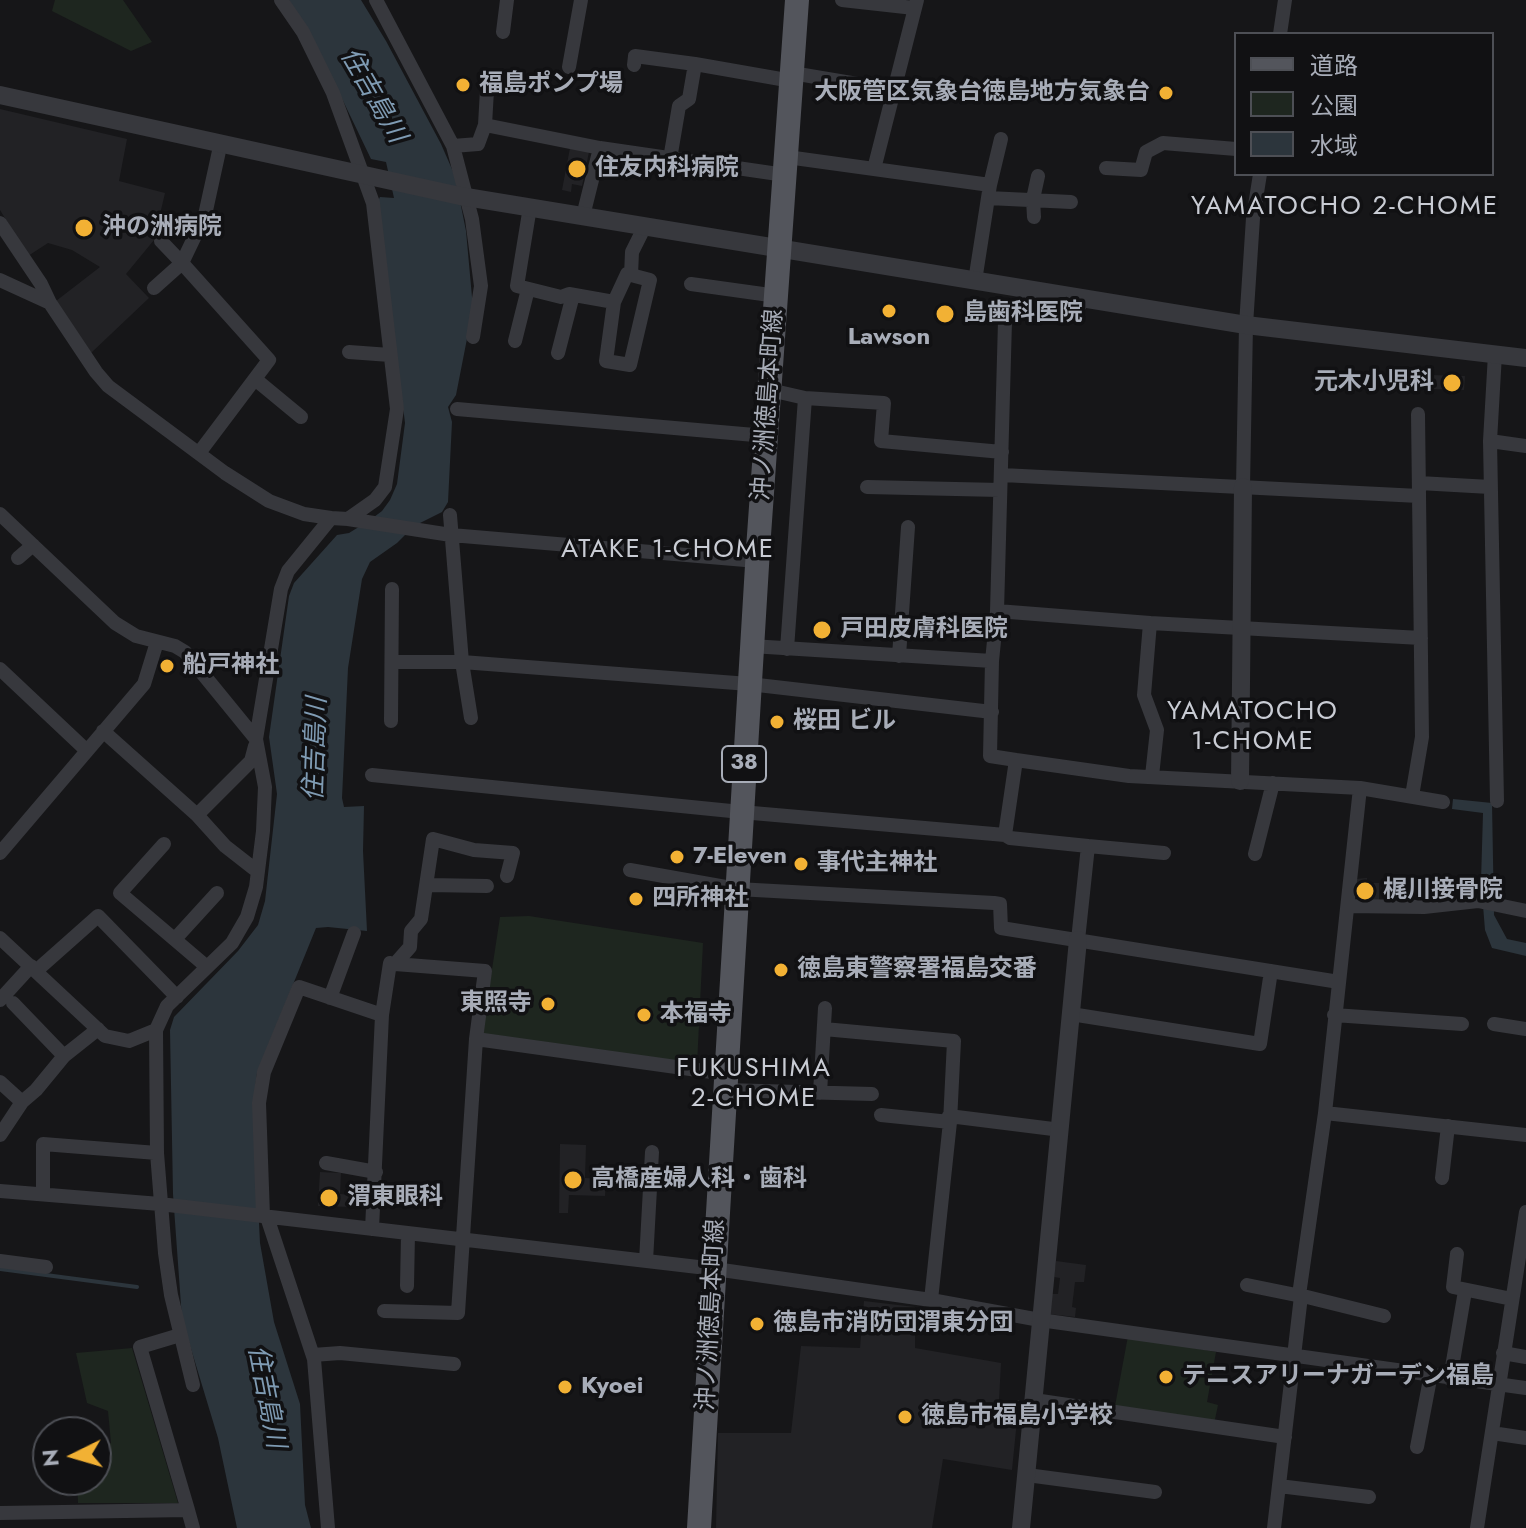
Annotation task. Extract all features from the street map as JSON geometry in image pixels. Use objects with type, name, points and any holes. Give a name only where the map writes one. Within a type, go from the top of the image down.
[{"type":"main road","name":"沖ノ洲徳島本町線","points":[[699,1528],[751,646],[797,0]]},
{"type":"street","points":[[281,0],[303,32],[373,177],[373,203],[397,409],[385,487],[354,520]]},
{"type":"street","points":[[376,0],[453,146],[481,286],[473,337]]},
{"type":"street","points":[[503,32],[507,0]]},
{"type":"street","points":[[569,67],[581,0]]},
{"type":"street","points":[[842,0],[916,4],[874,169]]},
{"type":"street","points":[[1280,32],[1285,0]]},
{"type":"street","points":[[634,65],[635,56],[893,90]]},
{"type":"street","points":[[670,159],[679,106],[689,99],[695,64]]},
{"type":"street","points":[[453,146],[478,144],[485,125],[487,90]]},
{"type":"street","points":[[0,95],[463,196],[1246,325],[1495,354],[1525,354]]},
{"type":"street","points":[[485,125],[670,159],[874,169],[989,192],[1071,202]]},
{"type":"street","points":[[975,281],[1001,139]]},
{"type":"street","points":[[154,288],[182,263],[205,215],[221,142]]},
{"type":"street","points":[[1106,168],[1141,170],[1146,152],[1163,143],[1234,149]]},
{"type":"street","points":[[583,216],[600,148]]},
{"type":"street","points":[[1034,217],[1033,199],[1038,176]]},
{"type":"street","points":[[1240,781],[1246,325],[1253,218],[1260,176]]},
{"type":"street","points":[[530,207],[517,286],[561,297],[573,295],[614,302]]},
{"type":"street","points":[[0,223],[41,284],[50,303],[108,386],[269,501],[304,514],[451,535],[757,561]]},
{"type":"street","points":[[631,275],[632,252],[645,226]]},
{"type":"street","points":[[161,241],[269,360],[199,453]]},
{"type":"street","points":[[627,274],[631,275],[650,280],[630,365],[606,361],[614,302],[627,274]]},
{"type":"street","points":[[0,280],[50,303]]},
{"type":"street","points":[[691,284],[777,296]]},
{"type":"street","points":[[515,341],[528,289]]},
{"type":"street","points":[[558,353],[573,295]]},
{"type":"street","points":[[1083,299],[1075,313],[1014,314],[1005,321],[990,756],[1129,776],[1360,788],[1443,802]]},
{"type":"street","points":[[349,352],[390,355]]},
{"type":"street","points":[[1495,354],[1490,487],[1497,801]]},
{"type":"street","points":[[255,379],[301,417]]},
{"type":"street","points":[[770,390],[805,398],[884,403],[881,441],[1002,452]]},
{"type":"street","points":[[787,649],[805,398]]},
{"type":"street","points":[[457,409],[766,436]]},
{"type":"street","points":[[1412,796],[1422,737],[1418,414]]},
{"type":"street","points":[[1490,441],[1526,446]]},
{"type":"street","points":[[1002,475],[1243,487],[1490,487]]},
{"type":"street","points":[[867,487],[1000,490]]},
{"type":"street","points":[[0,514],[115,623],[136,636],[175,646],[185,652],[257,741],[265,787],[263,831],[256,887],[247,917],[232,943],[167,1006],[156,1030],[157,1153],[166,1205],[169,1281],[193,1385]]},
{"type":"street","points":[[450,515],[462,662],[471,718]]},
{"type":"street","points":[[197,815],[251,761],[257,741],[281,589],[288,571],[331,518]]},
{"type":"street","points":[[899,656],[908,527]]},
{"type":"street","points":[[18,558],[33,545]]},
{"type":"street","points":[[391,721],[392,589]]},
{"type":"street","points":[[997,611],[1421,638]]},
{"type":"street","points":[[1150,623],[1144,695],[1157,730],[1152,776]]},
{"type":"street","points":[[0,853],[144,684],[157,642]]},
{"type":"street","points":[[751,646],[992,661]]},
{"type":"street","points":[[393,662],[462,662],[749,684],[992,712]]},
{"type":"street","points":[[0,669],[86,750]]},
{"type":"street","points":[[103,731],[197,815],[225,846],[257,871]]},
{"type":"street","points":[[1005,835],[1016,760]]},
{"type":"street","points":[[372,775],[1164,853]]},
{"type":"street","points":[[1255,854],[1273,783]]},
{"type":"street","points":[[1274,1528],[1300,1296],[1325,1113],[1360,788]]},
{"type":"street","points":[[395,964],[410,947],[411,931],[421,919],[433,839],[474,850],[513,853],[507,876]]},
{"type":"street","points":[[164,844],[120,893],[207,967]]},
{"type":"street","points":[[1021,1528],[1088,846]]},
{"type":"street","points":[[630,870],[737,889],[994,903],[1000,904],[1001,928],[1339,982]]},
{"type":"street","points":[[428,885],[487,886]]},
{"type":"street","points":[[175,939],[217,893]]},
{"type":"street","points":[[1348,906],[1424,907],[1481,902],[1526,911]]},
{"type":"street","points":[[64,1056],[7,1002],[33,969],[98,916],[177,997]]},
{"type":"street","points":[[330,998],[354,933]]},
{"type":"street","points":[[1,941],[105,1036],[129,1041],[156,1030]]},
{"type":"street","points":[[372,1229],[382,1015],[390,963],[485,971],[476,1039],[458,1313],[384,1311]]},
{"type":"street","points":[[1071,1014],[1260,1044],[1271,971]]},
{"type":"street","points":[[328,1528],[313,1355],[264,1216],[259,1103],[264,1072],[299,987],[382,1015]]},
{"type":"street","points":[[820,1093],[825,1008]]},
{"type":"street","points":[[1334,1015],[1462,1024]]},
{"type":"street","points":[[1494,1024],[1526,1029]]},
{"type":"street","points":[[0,1135],[22,1102],[64,1056],[98,1029]]},
{"type":"street","points":[[824,1029],[954,1041],[950,1119],[931,1300]]},
{"type":"street","points":[[476,1039],[726,1082],[820,1093],[872,1094]]},
{"type":"street","points":[[0,1082],[22,1102]]},
{"type":"street","points":[[1325,1113],[1526,1135]]},
{"type":"street","points":[[881,1115],[1061,1130]]},
{"type":"street","points":[[1442,1178],[1448,1126]]},
{"type":"street","points":[[43,1194],[43,1144],[157,1153]]},
{"type":"street","points":[[646,1261],[652,1152]]},
{"type":"street","points":[[326,1163],[376,1172]]},
{"type":"street","points":[[0,1191],[166,1205],[715,1269],[931,1300],[1040,1320],[1526,1388]]},
{"type":"street","points":[[1477,1528],[1526,1212]]},
{"type":"street","points":[[407,1286],[408,1234]]},
{"type":"street","points":[[1457,1254],[1453,1287],[1512,1299]]},
{"type":"street","points":[[0,1261],[46,1267]]},
{"type":"street","points":[[1247,1285],[1384,1316]]},
{"type":"street","points":[[1450,1379],[1465,1291]]},
{"type":"street","points":[[180,1335],[140,1347],[193,1528]]},
{"type":"street","points":[[313,1355],[340,1353],[454,1364]]},
{"type":"street","points":[[1503,1353],[1526,1357]]},
{"type":"street","points":[[1417,1447],[1431,1374]]},
{"type":"street","points":[[1034,1400],[1285,1437]]},
{"type":"street","points":[[1492,1433],[1526,1438]]},
{"type":"street","points":[[1027,1475],[1155,1492]]},
{"type":"street","points":[[1279,1486],[1369,1497]]},
{"type":"street","points":[[0,1513],[188,1510]]},
{"type":"shaded area","name":"沖の洲病院","points":[[0,109],[127,139],[119,181],[165,193],[154,240],[126,274],[149,298],[91,353],[56,301],[100,267],[72,250],[48,243],[28,256],[0,210]]},
{"type":"shaded area","points":[[570,148],[589,152],[582,186],[572,184],[571,192],[562,190]]},
{"type":"shaded area","points":[[1431,375],[1465,376],[1464,390],[1430,389]]},
{"type":"shaded area","points":[[1367,878],[1367,883],[1379,883],[1379,900],[1359,901],[1360,886],[1356,886],[1356,879]]},
{"type":"shaded area","points":[[560,1144],[586,1145],[585,1178],[606,1179],[605,1196],[569,1195],[568,1213],[559,1213]]},
{"type":"shaded area","points":[[320,1172],[341,1173],[340,1194],[353,1195],[352,1207],[318,1206]]},
{"type":"shaded area","points":[[1056,1261],[1086,1265],[1084,1282],[1075,1282],[1072,1307],[1076,1308],[1075,1317],[1049,1314],[1052,1294],[1058,1294],[1060,1278],[1054,1277]]},
{"type":"shaded area","name":"徳島市福島小学校","points":[[864,1301],[915,1307],[915,1348],[1001,1363],[999,1400],[1019,1400],[1012,1470],[943,1459],[932,1528],[716,1528],[718,1433],[791,1433],[801,1346],[860,1348]]},
{"type":"green space","points":[[55,0],[123,0],[152,42],[131,51],[52,11]]},
{"type":"green space","points":[[529,916],[703,943],[697,1065],[482,1035],[500,917]]},
{"type":"green space","name":"テニスアリーナガーデン福島","points":[[1128,1336],[1216,1352],[1207,1402],[1218,1405],[1214,1424],[1115,1406]]},
{"type":"green space","points":[[132,1348],[178,1503],[78,1503],[78,1496],[112,1496],[112,1416],[108,1416],[108,1411],[87,1403],[76,1353]]},
{"type":"water","name":"住吉島川","points":[[289,0],[361,0],[386,41],[455,176],[466,231],[473,308],[456,395],[448,407],[452,422],[448,502],[442,512],[414,526],[370,562],[362,579],[348,668],[342,798],[344,807],[364,806],[367,931],[316,928],[257,1073],[253,1104],[260,1243],[274,1322],[300,1404],[305,1505],[311,1528],[237,1528],[218,1438],[182,1319],[173,1194],[170,1030],[174,1017],[238,951],[258,925],[265,901],[277,794],[269,737],[289,596],[294,583],[337,535],[349,533],[370,520],[390,500],[397,484],[405,423],[378,201],[380,197],[394,198],[386,162],[371,159],[334,82]]},
{"type":"water","points":[[1453,799],[1492,803],[1494,915],[1507,939],[1526,943],[1526,956],[1492,948],[1485,930],[1481,881],[1483,813],[1452,809]]},
{"type":"waterway","points":[[0,1269],[137,1287]]},
{"type":"place","name":"福島ポンプ場","points":[[463,85]]},
{"type":"place","name":"大阪管区気象台徳島地方気象台","points":[[1166,93]]},
{"type":"place","name":"住友内科病院","points":[[577,169]]},
{"type":"place","name":"沖の洲病院","points":[[84,228]]},
{"type":"place","name":"Lawson","points":[[889,311]]},
{"type":"place","name":"島歯科医院","points":[[945,314]]},
{"type":"place","name":"元木小児科","points":[[1452,383]]},
{"type":"place","name":"戸田皮膚科医院","points":[[822,630]]},
{"type":"place","name":"船戸神社","points":[[167,666]]},
{"type":"place","name":"桜田 ビル","points":[[777,722]]},
{"type":"place","name":"7-Eleven","points":[[677,857]]},
{"type":"place","name":"事代主神社","points":[[801,864]]},
{"type":"place","name":"梶川接骨院","points":[[1365,891]]},
{"type":"place","name":"四所神社","points":[[636,899]]},
{"type":"place","name":"徳島東警察署福島交番","points":[[781,970]]},
{"type":"place","name":"東照寺","points":[[548,1004]]},
{"type":"place","name":"本福寺","points":[[644,1015]]},
{"type":"place","name":"高橋産婦人科・歯科","points":[[573,1180]]},
{"type":"place","name":"渭東眼科","points":[[329,1198]]},
{"type":"place","name":"徳島市消防団渭東分団","points":[[757,1324]]},
{"type":"place","name":"テニスアリーナガーデン福島","points":[[1166,1377]]},
{"type":"place","name":"Kyoei","points":[[565,1387]]},
{"type":"place","name":"徳島市福島小学校","points":[[905,1417]]},
{"type":"district","name":"YAMATOCHO 2-CHOME","points":[[1345,208]]},
{"type":"district","name":"ATAKE 1-CHOME","points":[[668,551]]},
{"type":"district","name":"YAMATOCHO 1-CHOME","points":[[1253,728]]},
{"type":"district","name":"FUKUSHIMA 2-CHOME","points":[[754,1085]]}]
